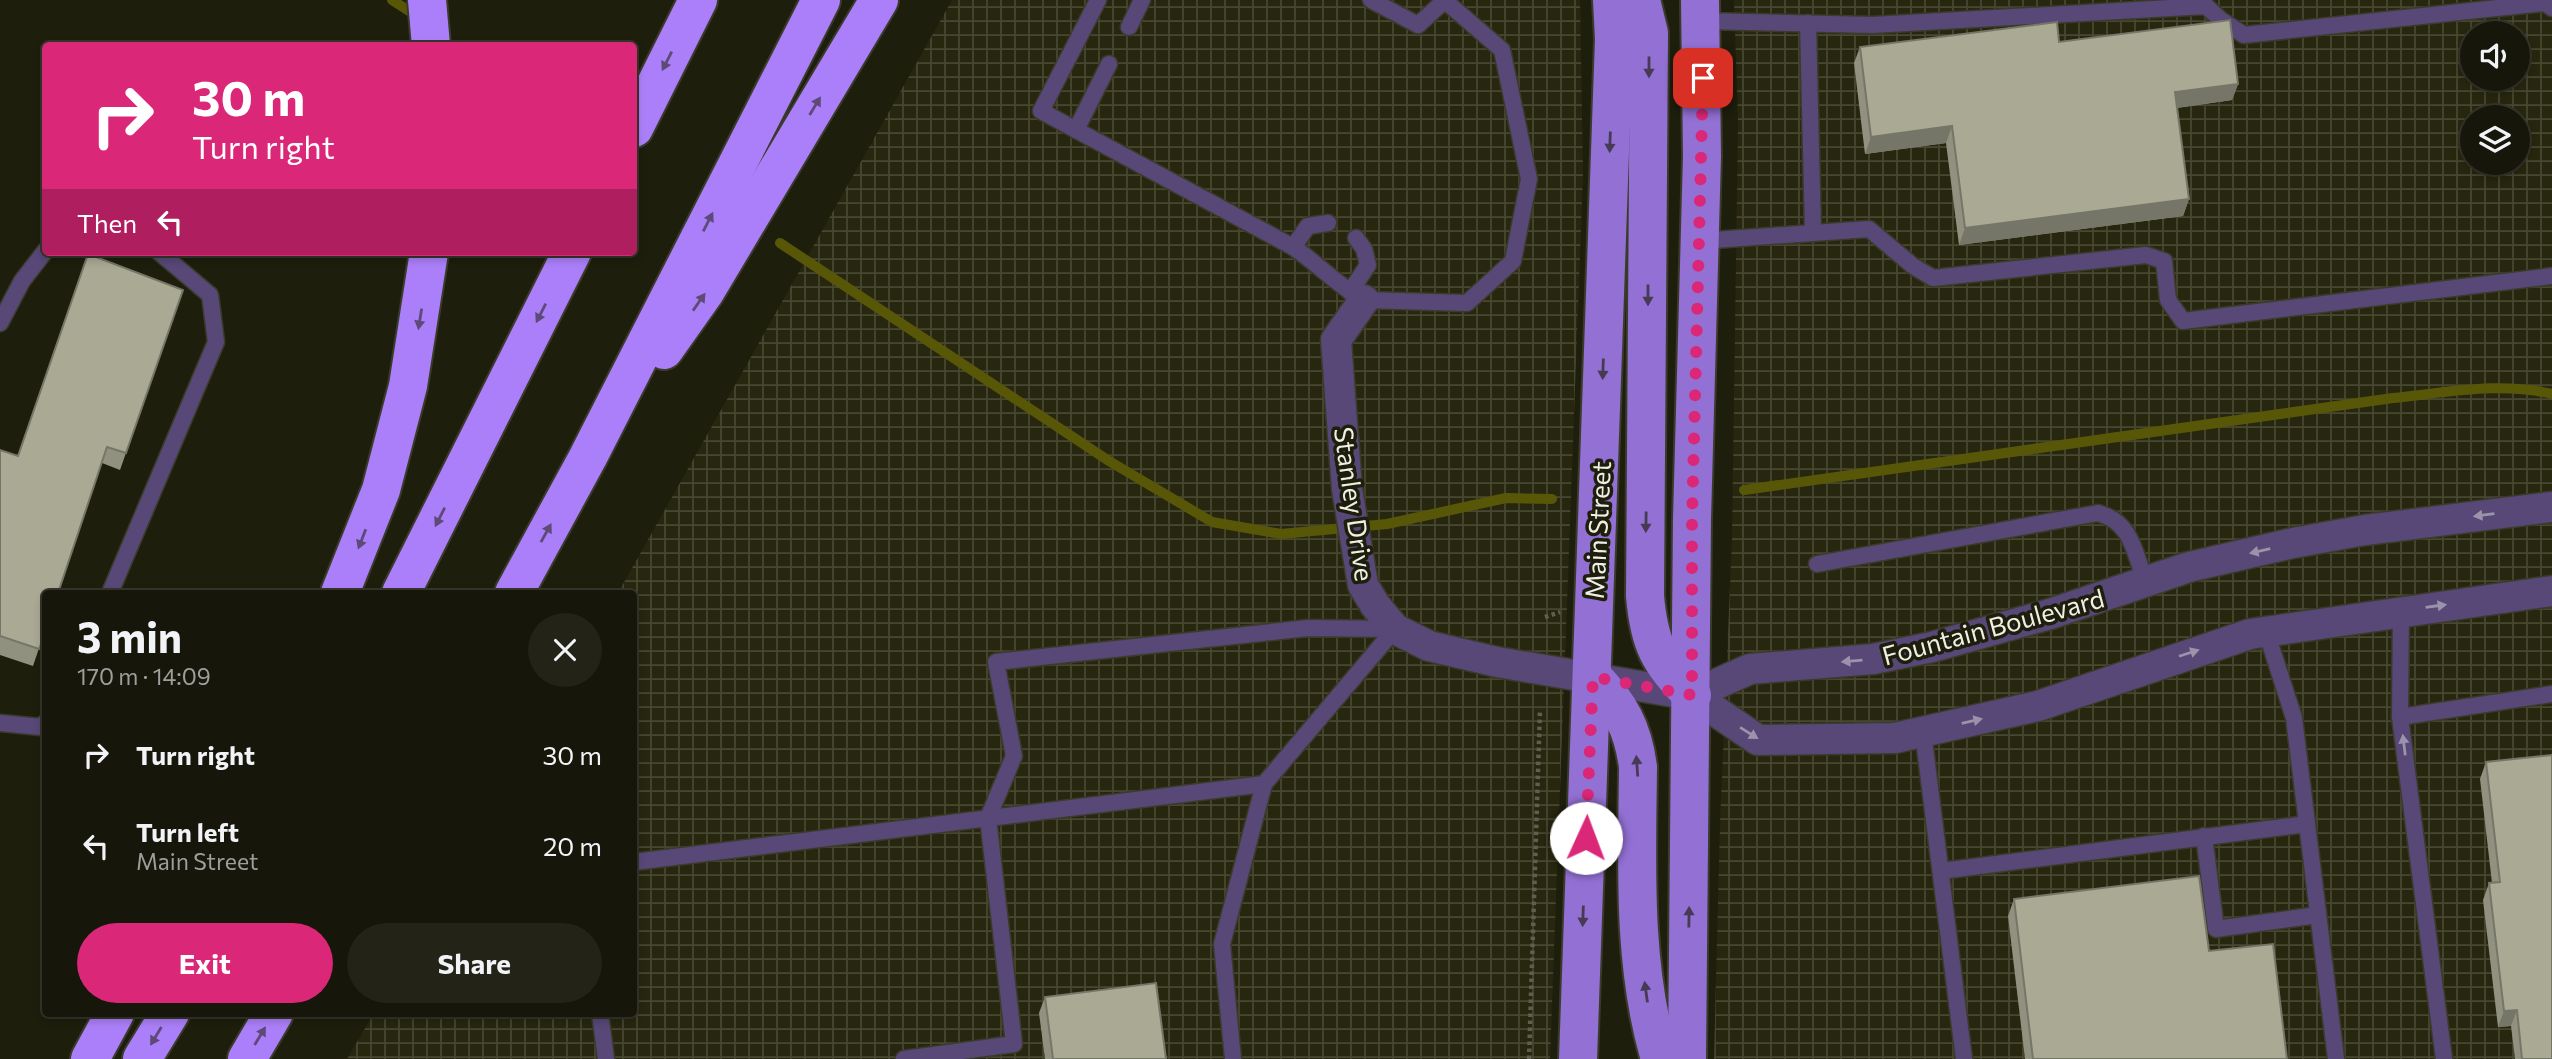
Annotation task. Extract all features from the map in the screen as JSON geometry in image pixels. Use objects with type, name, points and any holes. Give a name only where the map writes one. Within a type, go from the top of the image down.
[{"type":"highway","points":[[637,122],[698,0]]},
{"type":"highway","points":[[515,590],[588,457],[821,0]]},
{"type":"highway","points":[[588,457],[705,292],[879,0]]},
{"type":"highway","points":[[341,590],[381,490],[405,399],[428,256]]},
{"type":"highway","points":[[403,590],[570,256]]},
{"type":"highway","points":[[90,1059],[113,1017]]},
{"type":"highway","points":[[142,1059],[168,1017]]},
{"type":"highway","points":[[247,1059],[272,1017]]},
{"type":"main road","name":"Main Street","points":[[1578,1059],[1614,39],[1612,0]]},
{"type":"main road","points":[[1641,0],[1649,33],[1645,596],[1647,623],[1654,646],[1666,669],[1692,695]]},
{"type":"main road","points":[[1687,1059],[1701,10]]},
{"type":"main road","points":[[1593,677],[1618,704],[1635,745],[1638,767],[1638,933],[1652,1031],[1660,1059]]},
{"type":"street","name":"Stanley Drive","points":[[1357,296],[1336,340],[1347,489],[1363,585],[1395,629],[1429,646],[1497,662],[1692,695]]},
{"type":"street","name":"Fountain Boulevard","points":[[1692,695],[1751,669],[1873,659],[1932,648],[2146,583],[2189,567],[2305,541],[2365,530],[2552,507]]},
{"type":"street","points":[[1692,695],[1758,740],[1895,738],[2038,706],[2203,649],[2266,631],[2552,591]]},
{"type":"lane","points":[[1098,0],[1041,111],[1293,247],[1326,269],[1357,296],[1467,303],[1513,261],[1529,178],[1502,50],[1444,0],[1418,25],[1371,0]]},
{"type":"lane","points":[[1129,27],[1142,0]]},
{"type":"lane","points":[[1701,10],[1808,23],[1872,25],[2206,6],[2244,35],[2545,3],[2552,8]]},
{"type":"lane","points":[[1808,23],[1813,233]]},
{"type":"lane","points":[[1076,130],[1109,64]]},
{"type":"lane","points":[[1293,247],[1308,226],[1328,223]]},
{"type":"lane","points":[[1700,241],[1870,229],[1913,267],[1933,278],[2146,255],[2164,261],[2168,300],[2183,321],[2552,276]]},
{"type":"lane","points":[[1356,238],[1364,249],[1368,265],[1357,296]]},
{"type":"lane","points":[[0,323],[22,281],[42,255]]},
{"type":"lane","points":[[111,590],[216,342],[210,295],[164,256]]},
{"type":"lane","points":[[1817,564],[2098,513],[2116,518],[2127,532],[2146,583]]},
{"type":"lane","points":[[2401,611],[2400,717],[2444,1059]]},
{"type":"lane","points":[[904,1059],[1014,1044],[988,818],[1014,756],[996,662],[1308,628],[1395,629]]},
{"type":"lane","points":[[1233,1059],[1222,944],[1264,784],[1395,629]]},
{"type":"lane","points":[[2266,631],[2294,718],[2336,1059]]},
{"type":"lane","points":[[2400,717],[2552,694]]},
{"type":"lane","points":[[0,723],[42,726]]},
{"type":"lane","points":[[1923,732],[1964,1059]]},
{"type":"lane","points":[[637,862],[1264,784]]},
{"type":"lane","points":[[1941,871],[2307,824]]},
{"type":"lane","points":[[2204,836],[2216,929],[2318,915]]},
{"type":"lane","points":[[601,1017],[606,1059]]},
{"type":"path","points":[[1530,1059],[1540,709]]},
{"type":"shaded area","points":[[952,0],[1580,0],[1583,173],[1550,1059],[347,1059],[372,1017],[637,1017],[637,590],[620,590]]},
{"type":"shaded area","points":[[1734,0],[2552,0],[2552,1059],[1714,1059],[1720,824],[1732,539],[1738,120]]},
{"type":"building","points":[[2230,20],[2238,84],[2175,92],[2189,199],[1965,228],[1952,126],[1871,137],[1860,47],[2057,22],[2059,42]]},
{"type":"building","points":[[87,256],[183,290],[126,453],[107,447],[59,590],[42,590],[42,641],[39,649],[0,636],[0,450],[18,456]]},
{"type":"building","points":[[2552,755],[2552,1059],[2522,1059],[2517,1010],[2504,1011],[2489,883],[2500,882],[2486,762]]},
{"type":"building","points":[[2199,876],[2209,951],[2273,944],[2287,1059],[2033,1059],[2014,899]]},
{"type":"building","points":[[1156,983],[1166,1059],[1053,1059],[1045,997]]},
{"type":"waterway","points":[[392,0],[417,16]]},
{"type":"waterway","points":[[780,243],[1109,461],[1212,522],[1281,534],[1387,524],[1506,498],[1552,499]]},
{"type":"waterway","points":[[1744,490],[2393,398],[2493,388],[2552,394]]},
{"type":"route","points":[[1586,838],[1593,677],[1692,695],[1692,519],[1703,78]]}]
